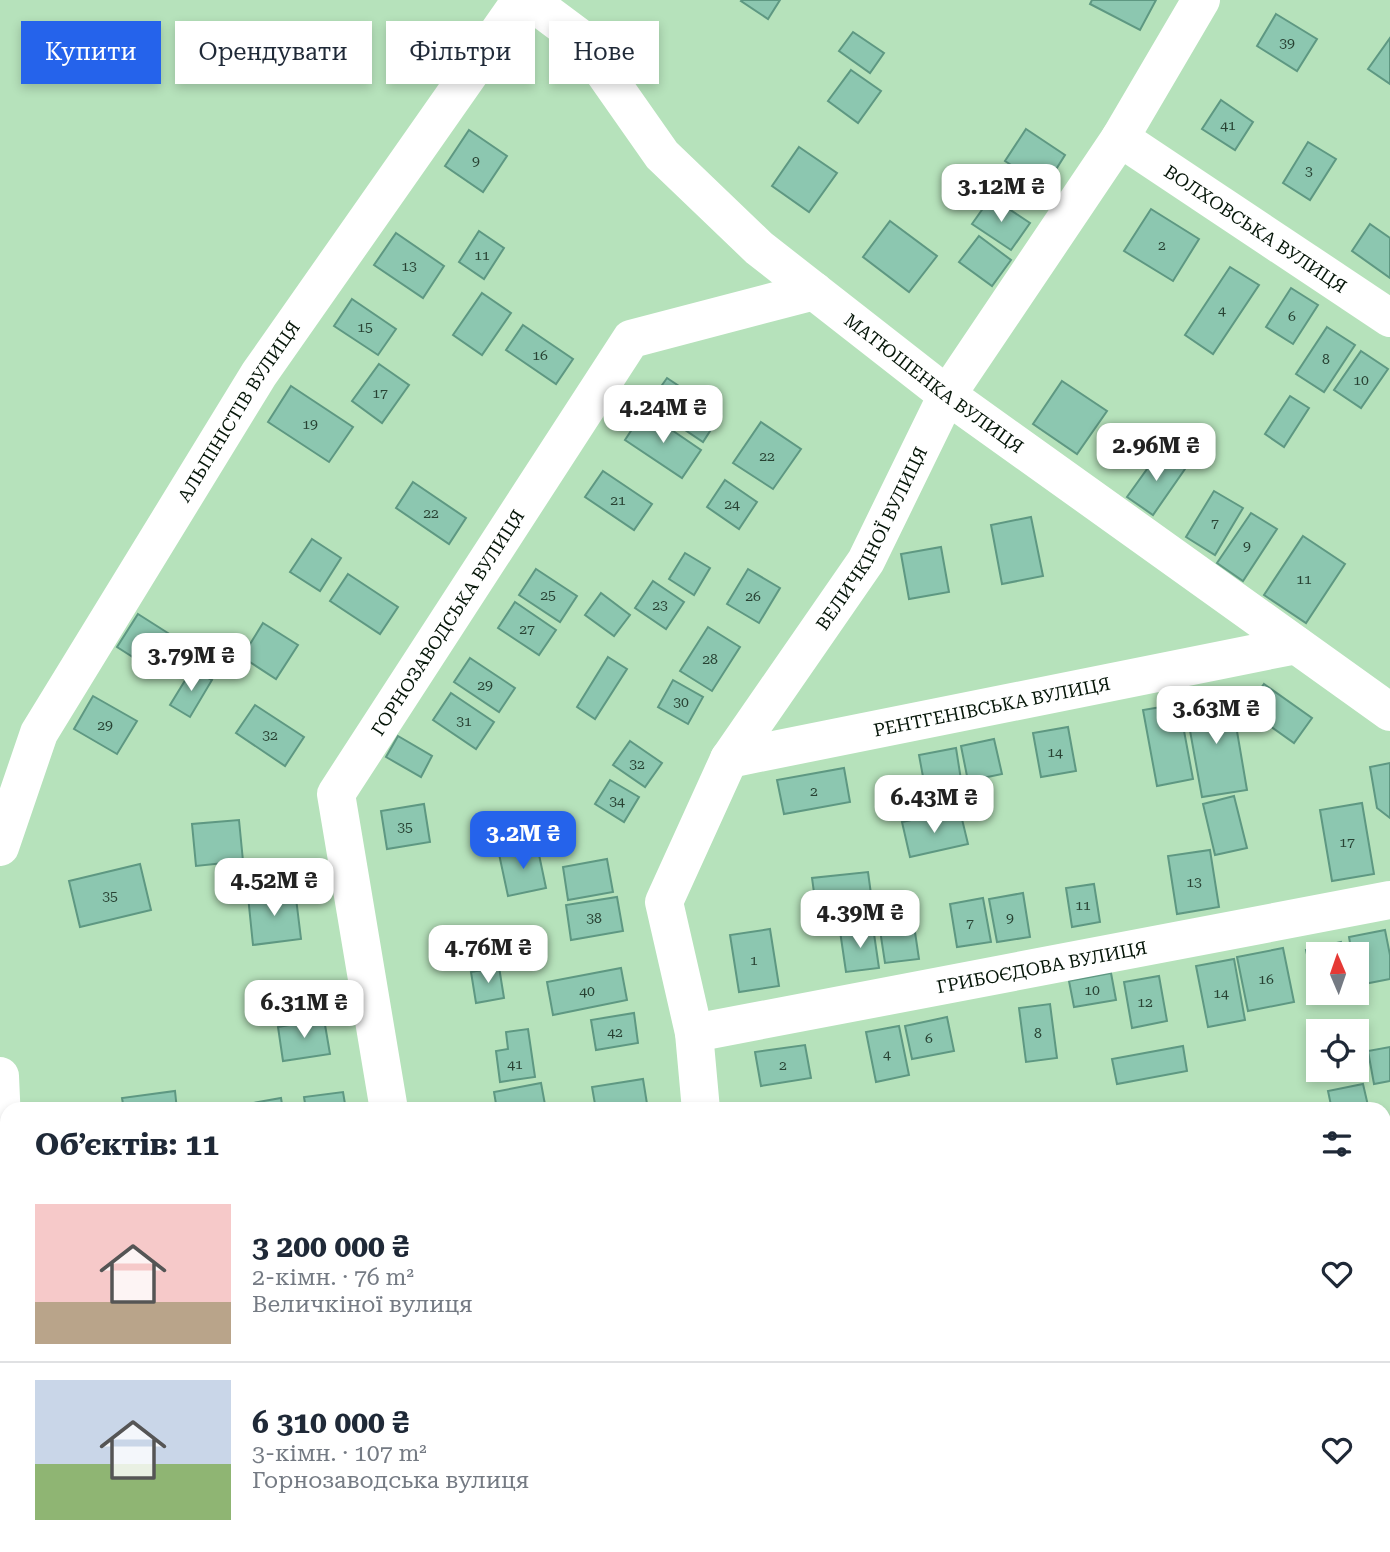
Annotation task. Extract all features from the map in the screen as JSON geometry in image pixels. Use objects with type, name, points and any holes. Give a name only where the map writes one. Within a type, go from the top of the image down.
[{"type":"street","name":"АЛЬПІНІСТІВ ВУЛИЦЯ","points":[[0,847],[39,733],[252,386],[521,0]]},
{"type":"street","name":"МАТЮШЕНКА ВУЛИЦЯ","points":[[529,0],[580,38],[662,155],[758,248],[947,395],[1390,712]]},
{"type":"street","name":"ВЕЛИЧКІНОЇ ВУЛИЦЯ","points":[[700,1102],[694,1033],[664,902],[729,759],[866,561],[947,395],[1120,138],[1201,0]]},
{"type":"street","name":"ВОЛХОВСЬКА ВУЛИЦЯ","points":[[1120,138],[1390,318]]},
{"type":"street","name":"ГОРНОЗАВОДСЬКА ВУЛИЦЯ","points":[[388,1102],[335,794],[631,339],[814,291]]},
{"type":"street","name":"РЕНТГЕНІВСЬКА ВУЛИЦЯ","points":[[729,759],[1297,645]]},
{"type":"street","name":"ГРИБОЄДОВА ВУЛИЦЯ","points":[[694,1033],[1390,900]]},
{"type":"street","points":[[0,1076],[1,1102]]},
{"type":"building","points":[[742,0],[780,0],[768,19]]},
{"type":"building","points":[[1092,0],[1156,0],[1140,30],[1090,4]]},
{"type":"building","points":[[1276,14],[1317,39],[1297,71],[1257,46]]},
{"type":"building","points":[[853,32],[884,53],[870,73],[839,51]]},
{"type":"building","points":[[1390,38],[1390,84],[1368,69]]},
{"type":"building","points":[[851,70],[881,91],[858,123],[828,101]]},
{"type":"building","points":[[1221,100],[1253,122],[1235,150],[1202,129]]},
{"type":"building","points":[[1026,129],[1065,155],[1045,187],[1005,161]]},
{"type":"building","points":[[469,130],[507,156],[483,192],[445,166]]},
{"type":"building","points":[[1308,142],[1336,159],[1310,200],[1283,183]]},
{"type":"building","points":[[799,147],[837,173],[809,212],[772,186]]},
{"type":"building","points":[[991,197],[1030,223],[1011,250],[972,224]]},
{"type":"building","points":[[1151,209],[1199,239],[1173,281],[1124,251]]},
{"type":"building","points":[[890,221],[937,256],[909,292],[863,257]]},
{"type":"building","points":[[1370,224],[1390,238],[1390,278],[1352,251]]},
{"type":"building","points":[[479,231],[504,248],[484,279],[459,262]]},
{"type":"building","points":[[396,233],[444,266],[423,298],[374,265]]},
{"type":"building","points":[[979,236],[1011,260],[992,286],[959,262]]},
{"type":"building","points":[[1230,267],[1259,285],[1213,354],[1185,335]]},
{"type":"building","points":[[1291,288],[1318,305],[1293,344],[1266,327]]},
{"type":"building","points":[[482,293],[511,313],[482,355],[453,335]]},
{"type":"building","points":[[352,299],[396,329],[378,355],[334,326]]},
{"type":"building","points":[[523,325],[573,359],[556,384],[506,350]]},
{"type":"building","points":[[1327,327],[1355,345],[1324,392],[1296,374]]},
{"type":"building","points":[[1361,351],[1388,369],[1361,408],[1334,390]]},
{"type":"building","points":[[379,364],[409,385],[382,423],[352,401]]},
{"type":"building","points":[[667,378],[721,414],[703,442],[648,405]]},
{"type":"building","points":[[1062,381],[1107,411],[1077,454],[1033,424]]},
{"type":"building","points":[[291,386],[353,427],[329,462],[268,422]]},
{"type":"building","points":[[1290,396],[1309,408],[1284,447],[1265,434]]},
{"type":"building","points":[[644,411],[701,450],[682,478],[625,440]]},
{"type":"building","points":[[761,422],[801,449],[773,489],[733,463]]},
{"type":"building","points":[[1160,451],[1185,469],[1153,515],[1127,497]]},
{"type":"building","points":[[603,471],[652,504],[634,530],[585,497]]},
{"type":"building","points":[[725,480],[757,502],[739,529],[707,507]]},
{"type":"building","points":[[413,482],[466,518],[449,544],[396,508]]},
{"type":"building","points":[[1214,491],[1243,508],[1215,555],[1186,537]]},
{"type":"building","points":[[1251,513],[1277,529],[1243,581],[1217,563]]},
{"type":"building","points":[[1031,517],[1043,576],[1002,584],[991,525]]},
{"type":"building","points":[[1303,536],[1345,564],[1306,623],[1264,595]]},
{"type":"building","points":[[312,539],[341,558],[320,591],[290,572]]},
{"type":"building","points":[[941,547],[949,592],[909,599],[901,554]]},
{"type":"building","points":[[685,553],[710,568],[694,595],[669,579]]},
{"type":"building","points":[[536,569],[577,596],[560,622],[519,595]]},
{"type":"building","points":[[748,569],[780,588],[759,623],[727,604]]},
{"type":"building","points":[[348,574],[398,607],[380,634],[330,601]]},
{"type":"building","points":[[653,581],[684,602],[666,629],[635,608]]},
{"type":"building","points":[[601,593],[630,615],[614,636],[585,615]]},
{"type":"building","points":[[515,602],[556,630],[539,655],[498,628]]},
{"type":"building","points":[[138,614],[182,642],[161,675],[117,647]]},
{"type":"building","points":[[263,623],[298,645],[276,679],[242,657]]},
{"type":"building","points":[[708,627],[740,647],[712,691],[680,671]]},
{"type":"building","points":[[608,657],[627,669],[595,719],[577,707]]},
{"type":"building","points":[[470,658],[515,688],[499,712],[454,682]]},
{"type":"building","points":[[192,669],[212,680],[190,717],[170,705]]},
{"type":"building","points":[[673,680],[703,697],[688,724],[658,707]]},
{"type":"building","points":[[1264,684],[1312,718],[1294,743],[1246,709]]},
{"type":"building","points":[[451,693],[494,722],[476,749],[433,720]]},
{"type":"building","points":[[93,696],[137,721],[117,754],[74,729]]},
{"type":"building","points":[[1231,696],[1247,790],[1202,797],[1185,703]]},
{"type":"building","points":[[1179,704],[1193,779],[1157,786],[1143,710]]},
{"type":"building","points":[[255,705],[304,737],[285,766],[236,733]]},
{"type":"building","points":[[1068,727],[1076,771],[1041,777],[1033,733]]},
{"type":"building","points":[[398,736],[432,756],[421,777],[386,757]]},
{"type":"building","points":[[994,739],[1002,774],[968,781],[961,746]]},
{"type":"building","points":[[630,741],[662,763],[645,787],[613,765]]},
{"type":"building","points":[[956,748],[962,786],[926,793],[919,755]]},
{"type":"building","points":[[1390,763],[1390,818],[1377,808],[1370,767]]},
{"type":"building","points":[[844,768],[850,802],[784,814],[777,780]]},
{"type":"building","points":[[610,780],[639,797],[624,822],[595,804]]},
{"type":"building","points":[[1234,796],[1247,848],[1215,855],[1203,804]]},
{"type":"building","points":[[1362,803],[1374,874],[1332,881],[1320,810]]},
{"type":"building","points":[[424,804],[430,842],[387,849],[381,811]]},
{"type":"building","points":[[961,815],[968,844],[910,857],[902,822],[930,816],[931,822]]},
{"type":"building","points":[[239,820],[243,861],[196,866],[192,824]]},
{"type":"building","points":[[537,845],[546,888],[508,896],[499,854]]},
{"type":"building","points":[[1210,850],[1219,907],[1177,914],[1168,856]]},
{"type":"building","points":[[607,859],[613,892],[568,900],[563,867]]},
{"type":"building","points":[[140,864],[151,910],[80,927],[69,881]]},
{"type":"building","points":[[868,872],[871,894],[815,900],[812,878]]},
{"type":"building","points":[[1094,884],[1100,922],[1072,927],[1066,888]]},
{"type":"building","points":[[295,890],[301,939],[253,945],[248,896]]},
{"type":"building","points":[[1023,893],[1030,937],[997,942],[989,899]]},
{"type":"building","points":[[617,897],[623,931],[571,940],[566,905]]},
{"type":"building","points":[[983,898],[991,942],[957,947],[950,904]]},
{"type":"building","points":[[912,912],[919,959],[885,963],[878,917]]},
{"type":"building","points":[[873,927],[879,968],[846,972],[840,931]]},
{"type":"building","points":[[770,929],[779,986],[739,992],[730,935]]},
{"type":"building","points":[[1385,930],[1390,955],[1390,979],[1369,983],[1369,942],[1350,942],[1349,937]]},
{"type":"building","points":[[1283,948],[1294,1002],[1248,1011],[1237,957]]},
{"type":"building","points":[[1234,959],[1245,1020],[1208,1027],[1196,966]]},
{"type":"building","points":[[499,967],[504,998],[476,1003],[471,972]]},
{"type":"building","points":[[621,968],[627,1000],[553,1015],[547,982]]},
{"type":"building","points":[[1111,973],[1116,1000],[1074,1007],[1069,981]]},
{"type":"building","points":[[1159,976],[1167,1021],[1132,1028],[1124,982]]},
{"type":"building","points":[[1050,1004],[1057,1058],[1026,1062],[1019,1008]]},
{"type":"building","points":[[634,1013],[638,1043],[596,1050],[591,1020]]},
{"type":"building","points":[[947,1017],[954,1051],[912,1059],[905,1026]]},
{"type":"building","points":[[324,1019],[330,1054],[283,1061],[278,1027]]},
{"type":"building","points":[[899,1026],[909,1075],[876,1082],[866,1032]]},
{"type":"building","points":[[528,1029],[535,1077],[500,1082],[496,1051],[508,1049],[506,1032]]},
{"type":"building","points":[[805,1045],[811,1078],[761,1086],[755,1052]]},
{"type":"building","points":[[1183,1046],[1187,1071],[1117,1084],[1112,1059]]},
{"type":"building","points":[[1390,1047],[1390,1081],[1374,1084],[1369,1051]]},
{"type":"building","points":[[643,1079],[647,1102],[595,1102],[592,1087]]},
{"type":"building","points":[[541,1083],[545,1102],[496,1102],[494,1092]]},
{"type":"building","points":[[1363,1084],[1367,1102],[1330,1102],[1328,1091]]},
{"type":"building","points":[[175,1091],[176,1102],[123,1102],[122,1098]]},
{"type":"building","points":[[343,1092],[345,1102],[305,1102],[304,1097]]},
{"type":"building","points":[[281,1098],[282,1102],[258,1102]]}]
